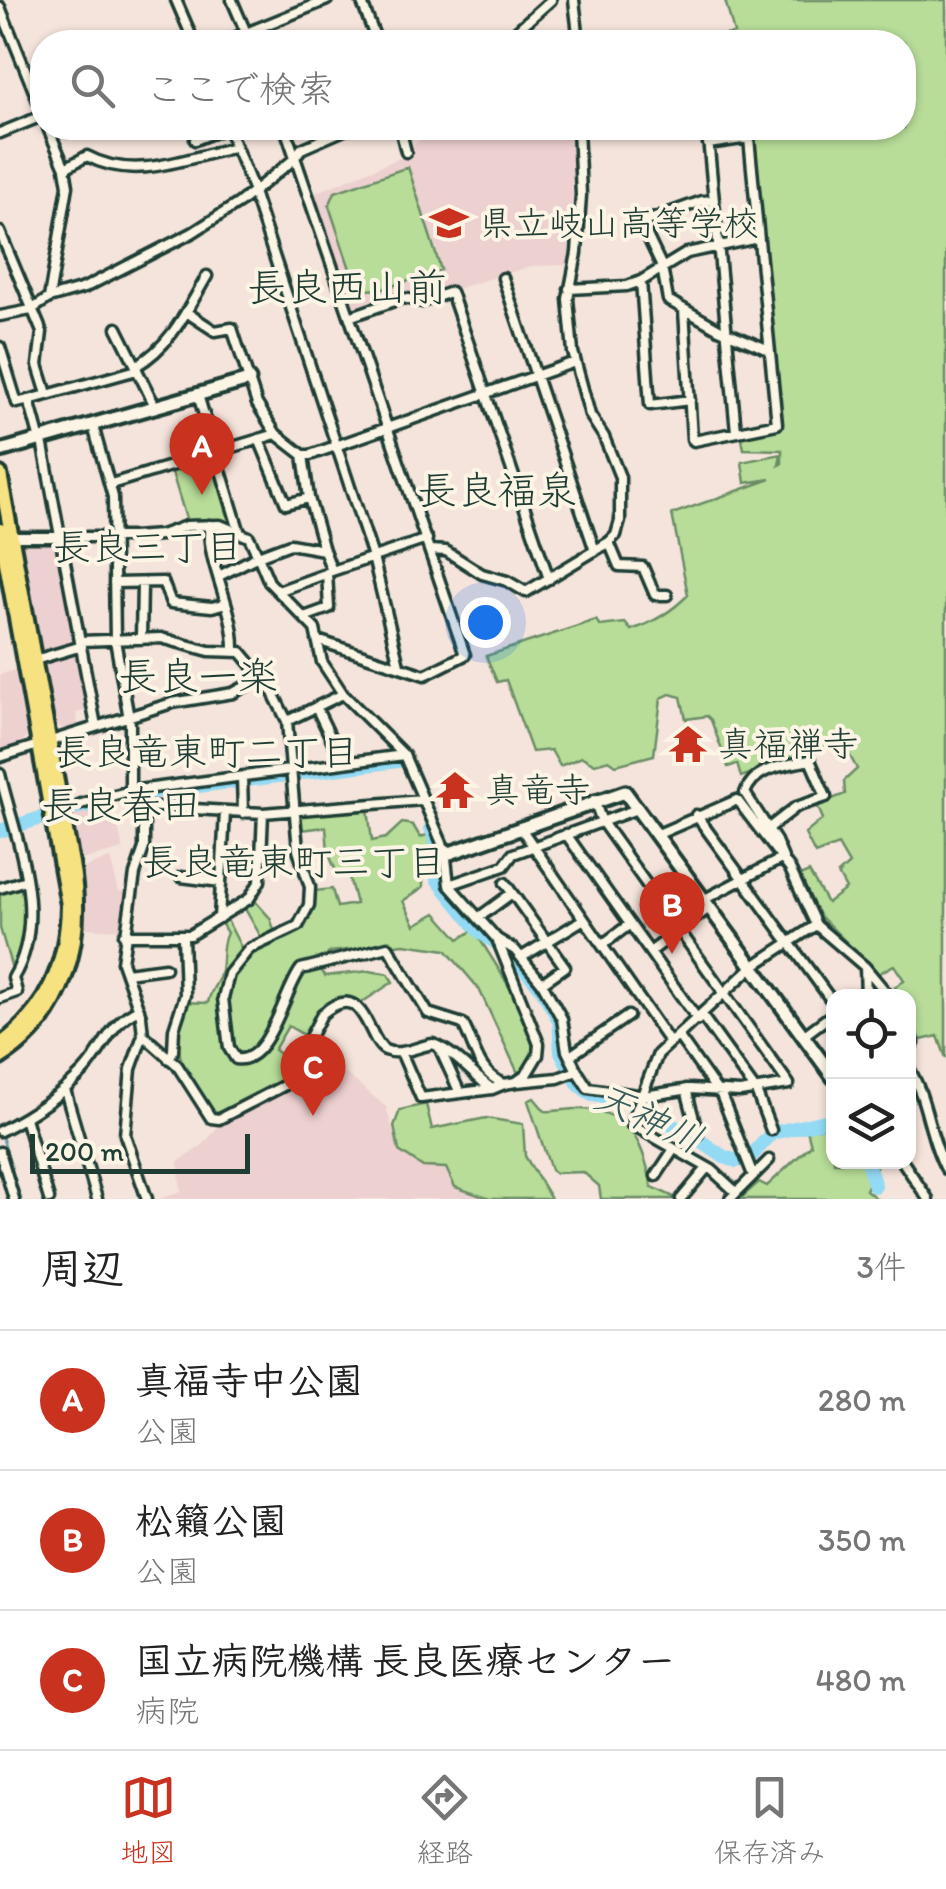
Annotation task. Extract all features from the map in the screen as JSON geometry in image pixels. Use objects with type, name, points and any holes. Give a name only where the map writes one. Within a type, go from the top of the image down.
[{"type":"main road","points":[[0,474],[7,604],[44,743],[76,887],[75,945],[57,999],[22,1042],[0,1058]]},
{"type":"main road","points":[[0,1045],[26,1024],[57,975],[66,943],[68,905],[35,660],[6,534]]},
{"type":"street","points":[[176,0],[189,30]]},
{"type":"street","points":[[232,0],[245,30]]},
{"type":"street","points":[[265,30],[327,0]]},
{"type":"street","points":[[361,0],[372,30]]},
{"type":"street","points":[[518,30],[552,0]]},
{"type":"street","points":[[574,0],[578,30]]},
{"type":"street","points":[[0,6],[30,83]]},
{"type":"street","points":[[0,133],[30,119]]},
{"type":"street","points":[[49,298],[68,186],[66,168],[53,140]]},
{"type":"street","points":[[232,140],[373,557],[399,665]]},
{"type":"street","points":[[290,140],[465,655],[430,674],[417,674],[317,640]]},
{"type":"street","points":[[0,316],[31,310],[49,298],[98,282],[196,230],[253,192],[296,154],[325,140]]},
{"type":"street","points":[[403,140],[406,152]]},
{"type":"street","points":[[430,550],[446,551],[482,574],[526,592],[616,536],[620,477],[604,437],[592,422],[570,333],[569,290],[577,253],[581,195],[579,140]]},
{"type":"street","points":[[708,140],[736,431]]},
{"type":"street","points":[[708,144],[723,140]]},
{"type":"street","points":[[684,310],[694,441],[776,424],[749,140]]},
{"type":"street","points":[[66,168],[86,156],[106,166],[140,170],[236,147]]},
{"type":"street","points":[[714,200],[641,223],[662,267],[668,300],[769,350]]},
{"type":"street","points":[[0,232],[42,332],[38,365],[47,394]]},
{"type":"street","points":[[569,290],[641,282],[687,253],[758,238]]},
{"type":"street","points":[[0,346],[17,403],[136,368],[172,336],[207,276]]},
{"type":"street","points":[[503,278],[594,552]]},
{"type":"street","points":[[641,282],[650,405],[690,400]]},
{"type":"street","points":[[352,316],[403,298],[422,302],[451,292],[550,579]]},
{"type":"street","points":[[186,312],[215,330],[232,328],[257,404],[276,434],[303,455],[330,572],[329,608],[304,617]]},
{"type":"street","points":[[117,328],[156,408]]},
{"type":"street","points":[[303,455],[575,362]]},
{"type":"street","points":[[0,451],[249,380]]},
{"type":"street","points":[[198,396],[239,530]]},
{"type":"street","points":[[28,400],[38,434]]},
{"type":"street","points":[[93,426],[111,484],[115,640],[129,716],[130,790],[142,806],[144,848],[135,874],[122,962],[139,1009],[143,1036],[131,1069],[124,1123],[147,1199]]},
{"type":"street","points":[[111,484],[276,434]]},
{"type":"street","points":[[259,439],[286,504],[310,498]]},
{"type":"street","points":[[43,446],[96,726]]},
{"type":"street","points":[[6,534],[114,538],[160,536],[186,526],[209,526],[239,530],[249,536],[269,582],[314,629],[322,662],[343,694],[404,756],[445,850],[449,885],[498,944],[539,1044],[534,1066],[516,1082]]},
{"type":"street","points":[[209,526],[208,548],[233,621],[234,652]]},
{"type":"street","points":[[278,591],[427,539]]},
{"type":"street","points":[[609,542],[619,566],[643,567],[655,595],[667,595]]},
{"type":"street","points":[[219,576],[290,544],[324,550]]},
{"type":"street","points":[[141,639],[142,582]]},
{"type":"street","points":[[114,583],[163,582],[171,603],[212,608],[226,603]]},
{"type":"street","points":[[35,660],[81,643],[161,638],[209,651],[241,652],[281,706],[287,722],[298,850],[310,887],[309,905],[298,926],[248,948],[229,974],[223,998],[232,1055],[241,1061],[254,1055],[276,1022],[301,969],[388,948],[428,1013],[463,1024],[479,1064],[504,1084]]},
{"type":"street","points":[[0,757],[172,702],[233,693],[250,684],[256,670]]},
{"type":"street","points":[[287,722],[343,694]]},
{"type":"street","points":[[316,708],[343,764]]},
{"type":"street","points":[[81,804],[130,790],[292,774],[404,756]]},
{"type":"street","points":[[769,828],[796,806],[826,796],[810,760],[764,770],[746,787],[745,793],[769,828],[816,925],[885,989]]},
{"type":"street","points":[[0,774],[26,880],[30,928],[23,958],[13,978],[18,992],[0,998]]},
{"type":"street","points":[[243,780],[243,813]]},
{"type":"street","points":[[445,850],[450,853],[624,792],[826,1067]]},
{"type":"street","points":[[656,835],[735,799],[782,858]]},
{"type":"street","points":[[142,806],[262,813],[422,800]]},
{"type":"street","points":[[498,944],[522,957],[542,983],[562,1019],[574,1072],[588,1088],[644,1096],[686,1089],[756,1091],[789,1084],[602,822],[594,800]]},
{"type":"street","points":[[449,885],[504,866],[513,854],[638,808]]},
{"type":"street","points":[[219,918],[225,812]]},
{"type":"street","points":[[124,935],[183,937],[249,899],[260,881],[262,813]]},
{"type":"street","points":[[696,815],[826,993]]},
{"type":"street","points":[[0,821],[12,826]]},
{"type":"street","points":[[0,838],[12,826]]},
{"type":"street","points":[[520,827],[670,1044]]},
{"type":"street","points":[[566,834],[756,1091],[770,1130]]},
{"type":"street","points":[[650,952],[742,878],[782,858]]},
{"type":"street","points":[[181,877],[221,882]]},
{"type":"street","points":[[0,888],[26,880]]},
{"type":"street","points":[[505,883],[565,967],[542,983]]},
{"type":"street","points":[[478,918],[512,893]]},
{"type":"street","points":[[522,957],[584,919]]},
{"type":"street","points":[[602,945],[630,924]]},
{"type":"street","points":[[769,1160],[733,1196],[707,1168],[631,1124],[658,1054],[752,967],[816,925]]},
{"type":"street","points":[[170,1059],[185,995],[183,937]]},
{"type":"street","points":[[864,989],[865,967]]},
{"type":"street","points":[[126,973],[166,968]]},
{"type":"street","points":[[875,989],[882,985]]},
{"type":"street","points":[[143,1036],[178,1065],[206,1115],[219,1119],[285,1085],[322,1014],[332,1006],[349,1004],[370,1024],[374,1040],[381,1048],[401,1052],[427,1044],[440,1046],[492,1089]]},
{"type":"street","points":[[0,1131],[65,1090],[86,1069],[120,1017],[139,1009]]},
{"type":"street","points":[[570,1056],[628,1016]]},
{"type":"street","points":[[803,1036],[826,1019]]},
{"type":"street","points":[[678,1037],[719,1092],[754,1175]]},
{"type":"street","points":[[440,1046],[460,1094]]},
{"type":"street","points":[[401,1052],[421,1098],[492,1089],[574,1072]]},
{"type":"street","points":[[915,1079],[934,1144],[946,1168]]},
{"type":"street","points":[[686,1089],[698,1134]]},
{"type":"street","points":[[916,1091],[920,1089]]},
{"type":"street","points":[[65,1090],[98,1199]]},
{"type":"street","points":[[26,1118],[49,1199]]},
{"type":"street","points":[[656,1176],[674,1149]]},
{"type":"street","points":[[0,1152],[14,1199]]},
{"type":"street","points":[[681,1199],[707,1168]]},
{"type":"street","points":[[908,1169],[928,1199]]},
{"type":"shaded area","name":"県立岐山高等学校","points":[[421,140],[572,140],[570,265],[532,266],[422,299],[403,295],[354,311],[315,193],[412,153],[408,148]]},
{"type":"shaded area","points":[[22,541],[59,543],[78,643],[42,654]]},
{"type":"shaded area","points":[[79,651],[90,710],[76,713],[78,725],[65,730],[54,723],[43,662]]},
{"type":"shaded area","points":[[17,669],[29,732],[22,743],[1,751],[0,675]]},
{"type":"shaded area","points":[[101,804],[107,822],[116,820],[123,849],[81,860],[71,813]]},
{"type":"shaded area","points":[[110,858],[119,892],[130,888],[123,930],[85,928],[81,869]]},
{"type":"shaded area","points":[[310,1046],[331,1067],[338,1067],[386,1107],[399,1151],[423,1167],[446,1168],[455,1187],[489,1199],[160,1199],[181,1191],[178,1162],[203,1145],[220,1124],[287,1088]]},
{"type":"green space","points":[[725,0],[946,0],[946,1058],[938,1036],[921,1040],[916,1030],[916,989],[896,989],[904,980],[894,965],[878,974],[819,915],[797,877],[809,872],[827,903],[846,889],[838,874],[849,864],[838,845],[815,854],[805,834],[823,819],[817,805],[845,794],[844,781],[857,769],[842,741],[741,777],[737,764],[728,767],[711,720],[707,716],[686,719],[681,697],[670,694],[661,698],[654,755],[616,765],[609,760],[595,764],[582,757],[560,766],[551,750],[532,752],[506,680],[497,682],[486,656],[596,620],[600,626],[625,623],[631,630],[675,607],[688,595],[672,514],[771,479],[745,483],[742,462],[781,454],[779,465],[782,463],[782,450],[744,449],[741,434],[780,425],[754,140],[916,140],[916,30],[733,30]]},
{"type":"green space","points":[[408,167],[441,270],[383,289],[366,290],[363,279],[352,275],[329,206],[335,192]]},
{"type":"green space","points":[[211,457],[232,524],[187,522],[171,469]]},
{"type":"green space","points":[[368,809],[372,841],[386,838],[402,823],[413,825],[420,837],[431,834],[436,846],[423,856],[423,887],[403,901],[415,925],[436,913],[459,939],[474,930],[519,1007],[534,1056],[518,1073],[479,989],[446,950],[404,944],[330,952],[318,965],[325,976],[369,971],[388,974],[393,982],[358,1005],[350,998],[327,1006],[306,1036],[288,1026],[274,1050],[294,1064],[281,1083],[220,1114],[211,1112],[186,1071],[178,1036],[183,1002],[208,1003],[219,978],[227,933],[220,921],[226,918],[245,955],[264,942],[244,907],[254,900],[270,918],[278,941],[295,935],[306,924],[314,891],[332,889],[337,907],[356,904],[349,877],[338,876],[328,852],[326,827],[300,830],[300,815]]},
{"type":"green space","points":[[21,884],[25,898],[24,930],[13,972],[0,928],[0,891]]},
{"type":"green space","points":[[534,1098],[545,1111],[595,1111],[622,1122],[644,1156],[652,1187],[678,1199],[601,1199],[599,1186],[583,1172],[555,1173],[528,1101]]},
{"type":"green space","points":[[426,1104],[432,1129],[486,1118],[523,1124],[525,1156],[551,1199],[490,1199],[455,1187],[446,1168],[423,1167],[399,1151],[394,1126],[400,1110]]},
{"type":"green space","points":[[826,1127],[826,1169],[875,1169],[866,1190],[877,1199],[740,1199],[759,1182],[767,1186],[811,1145],[807,1130]]},
{"type":"waterway","name":"天神川","points":[[150,792],[398,761]]},
{"type":"waterway","name":"天神川","points":[[71,808],[95,804]]},
{"type":"waterway","name":"天神川","points":[[0,831],[44,817]]},
{"type":"waterway","name":"天神川","points":[[431,828],[443,863],[437,879],[480,932],[511,953],[541,988],[559,1020],[561,1052],[579,1085],[592,1095],[628,1099],[636,1108],[737,1161],[751,1156],[772,1133],[826,1121]]},
{"type":"waterway","points":[[1,1133],[21,1199]]},
{"type":"waterway","name":"天神川","points":[[869,1169],[875,1186]]},
{"type":"place","name":"県立岐山高等学校","points":[[449,223]]},
{"type":"place","name":"真福寺中公園","points":[[202,495]]},
{"type":"place","name":"真福禅寺","points":[[688,744]]},
{"type":"place","name":"真竜寺","points":[[455,790]]},
{"type":"place","name":"松籟公園","points":[[672,954]]},
{"type":"place","name":"国立病院機構 長良医療センター","points":[[313,1116]]},
{"type":"district","name":"長良西山前","points":[[347,287]]},
{"type":"district","name":"長良福泉","points":[[497,490]]},
{"type":"district","name":"長良三丁目","points":[[148,547]]},
{"type":"district","name":"長良一楽","points":[[198,676]]},
{"type":"district","name":"長良竜東町二丁目","points":[[207,752]]},
{"type":"district","name":"長良春田","points":[[121,805]]},
{"type":"district","name":"長良竜東町三丁目","points":[[294,862]]}]
